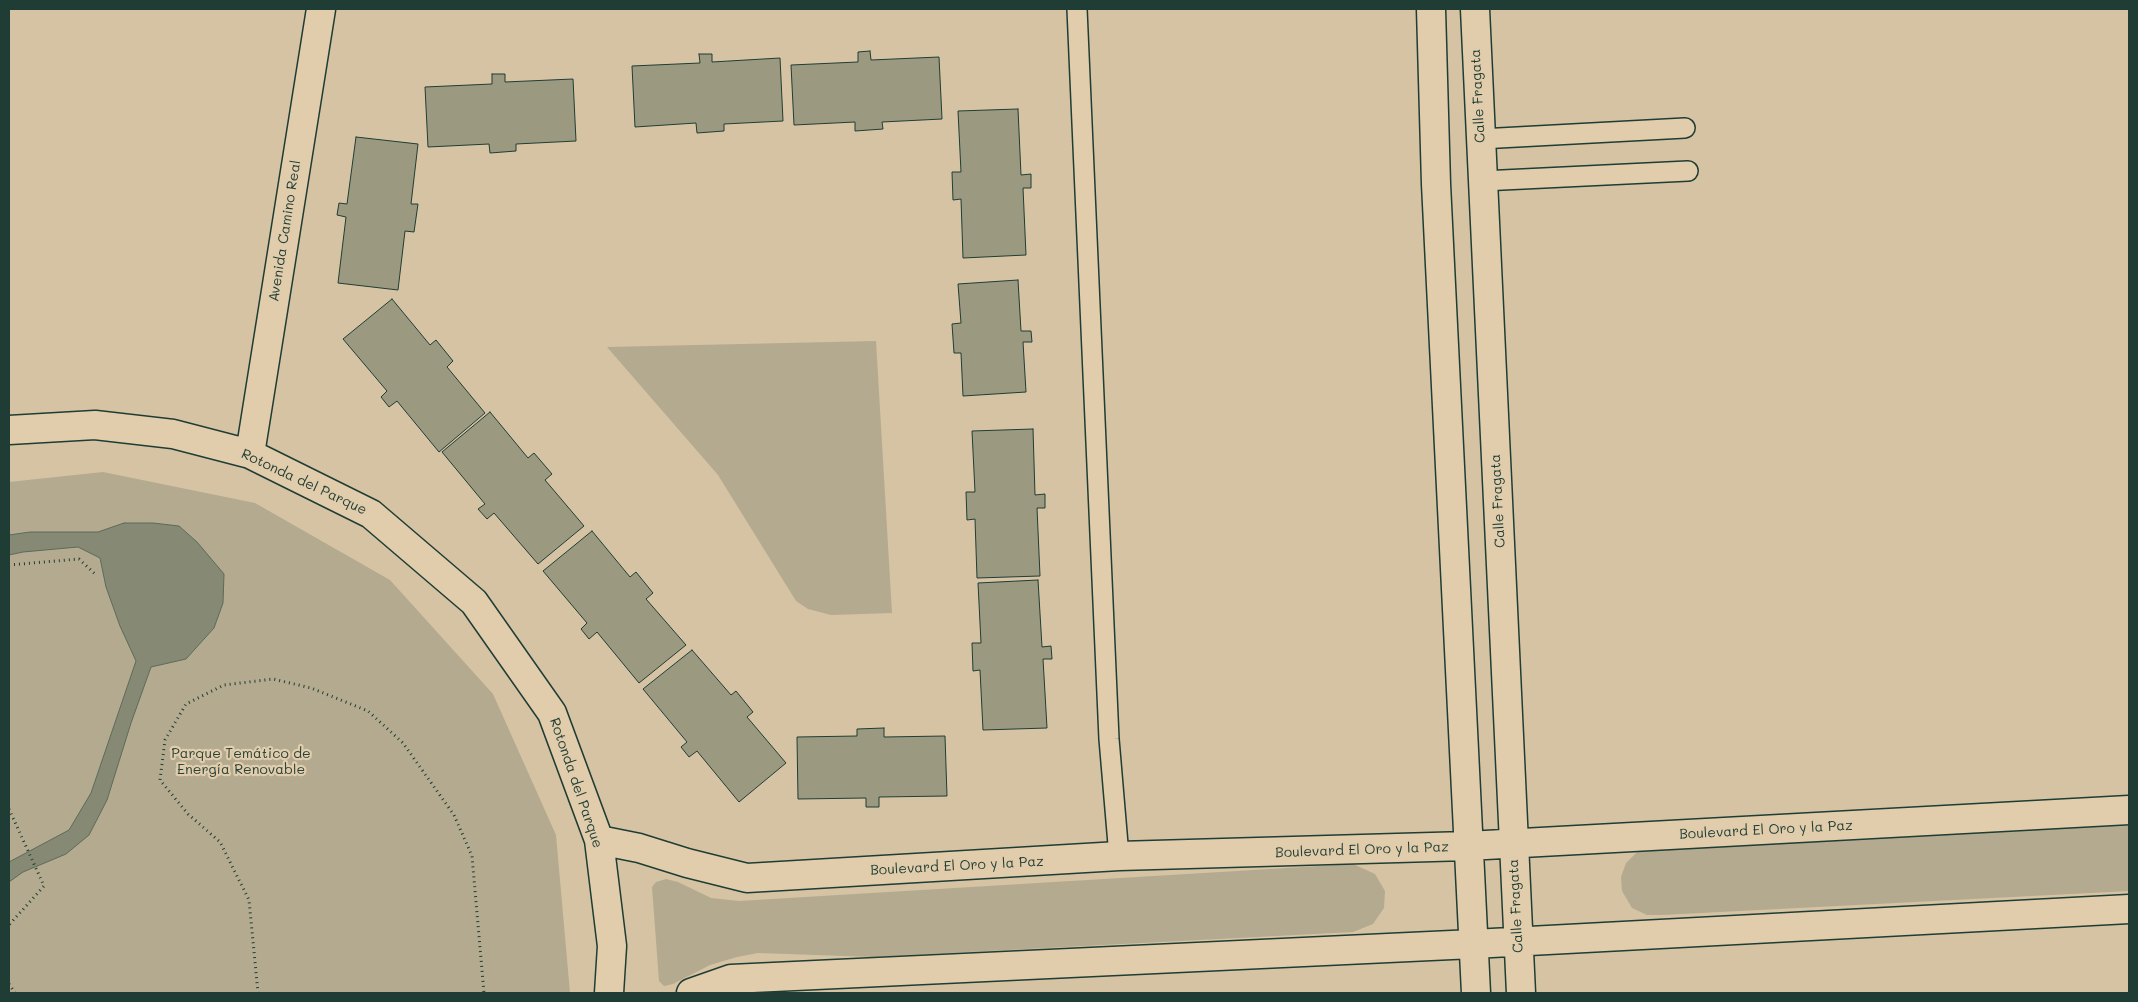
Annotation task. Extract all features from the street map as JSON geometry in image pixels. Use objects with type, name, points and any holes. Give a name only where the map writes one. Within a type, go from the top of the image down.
[{"type":"street","name":"Avenida Camino Real","points":[[250,454],[321,9]]},
{"type":"street","points":[[1431,9],[1436,184],[1467,846],[1476,993]]},
{"type":"street","name":"Calle Fragata","points":[[1474,9],[1513,844],[1522,993]]},
{"type":"street","name":"Rotonda del Parque","points":[[9,430],[95,425],[173,434],[250,454],[371,514],[474,602],[552,713],[599,840],[612,946],[609,993]]},
{"type":"street","name":"Boulevard El Oro y la Paz","points":[[599,840],[639,848],[687,863],[747,878],[1118,856],[1513,844],[2129,810]]},
{"type":"street","points":[[692,993],[731,979],[1518,942],[2129,909]]},
{"type":"lane","points":[[1077,9],[1108,729],[1118,856]]},
{"type":"lane","points":[[1480,139],[1685,128]]},
{"type":"lane","points":[[1482,181],[1688,171]]},
{"type":"path","points":[[9,565],[79,559],[95,574]]},
{"type":"path","points":[[258,993],[249,900],[220,842],[188,814],[160,780],[165,740],[186,704],[224,685],[273,679],[311,688],[368,711],[403,743],[454,815],[472,856],[484,993]]},
{"type":"path","points":[[9,809],[44,886],[9,925]]},
{"type":"path","points":[[9,984],[15,993]]},
{"type":"green space","points":[[876,341],[892,613],[831,615],[808,609],[796,601],[718,475],[607,347]]},
{"type":"green space","name":"Parque Temático de Energía Renovable","points":[[103,472],[255,503],[390,580],[493,694],[556,835],[570,993],[9,993],[9,482]]},
{"type":"green space","points":[[2129,823],[2129,891],[1647,915],[1632,908],[1622,891],[1621,877],[1626,863],[1638,851],[1656,846]]},
{"type":"green space","points":[[1353,864],[1375,874],[1385,891],[1384,908],[1373,924],[1353,932],[873,957],[758,953],[710,965],[673,984],[664,986],[659,981],[652,887],[656,882],[666,879],[678,882],[711,898],[739,901]]},
{"type":"shaded area","points":[[124,523],[153,523],[179,526],[197,542],[224,574],[223,603],[214,628],[186,659],[151,667],[107,800],[89,835],[66,854],[23,872],[9,882],[9,862],[69,830],[91,793],[136,661],[120,626],[106,587],[100,558],[78,547],[9,555],[9,535],[30,532],[98,532]]},
{"type":"building","points":[[870,51],[871,60],[939,57],[942,119],[882,122],[883,129],[855,131],[855,122],[794,125],[791,65],[858,62],[858,52]]},
{"type":"building","points":[[699,54],[712,54],[712,62],[780,58],[783,121],[724,124],[724,131],[697,133],[696,123],[635,127],[632,66],[700,63]]},
{"type":"building","points":[[492,74],[505,74],[505,82],[573,79],[576,141],[516,144],[516,151],[490,153],[489,144],[428,147],[425,87],[492,84]]},
{"type":"building","points":[[1018,109],[1021,175],[1031,174],[1031,188],[1023,188],[1026,255],[963,258],[961,199],[953,200],[952,172],[961,172],[958,111]]},
{"type":"building","points":[[356,137],[418,144],[411,204],[418,204],[414,232],[405,231],[398,290],[338,283],[346,217],[337,215],[339,203],[347,204]]},
{"type":"building","points":[[1018,280],[1021,331],[1031,331],[1032,342],[1023,342],[1026,392],[963,396],[961,353],[954,353],[952,324],[961,323],[958,284]]},
{"type":"building","points":[[392,299],[430,345],[436,340],[453,361],[447,367],[485,413],[439,452],[397,401],[389,407],[381,397],[387,391],[343,339]]},
{"type":"building","points":[[490,412],[528,458],[534,453],[552,474],[545,480],[584,526],[538,564],[494,513],[487,519],[478,509],[485,504],[442,452]]},
{"type":"building","points":[[1033,429],[1035,495],[1045,494],[1045,508],[1037,508],[1040,576],[977,578],[975,519],[967,520],[966,492],[975,492],[972,431]]},
{"type":"building","points":[[592,531],[630,577],[636,572],[653,593],[646,599],[686,645],[639,683],[597,632],[589,639],[581,629],[587,623],[543,571]]},
{"type":"building","points":[[1038,580],[1042,647],[1051,646],[1052,659],[1043,659],[1047,728],[983,730],[980,670],[973,671],[972,643],[981,643],[978,583]]},
{"type":"building","points":[[692,650],[731,695],[736,691],[753,712],[747,717],[786,763],[739,802],[697,751],[689,757],[681,747],[687,742],[643,689]]},
{"type":"building","points":[[884,728],[884,737],[945,736],[947,796],[879,797],[879,807],[866,807],[866,798],[798,799],[797,737],[857,736],[857,729]]}]
